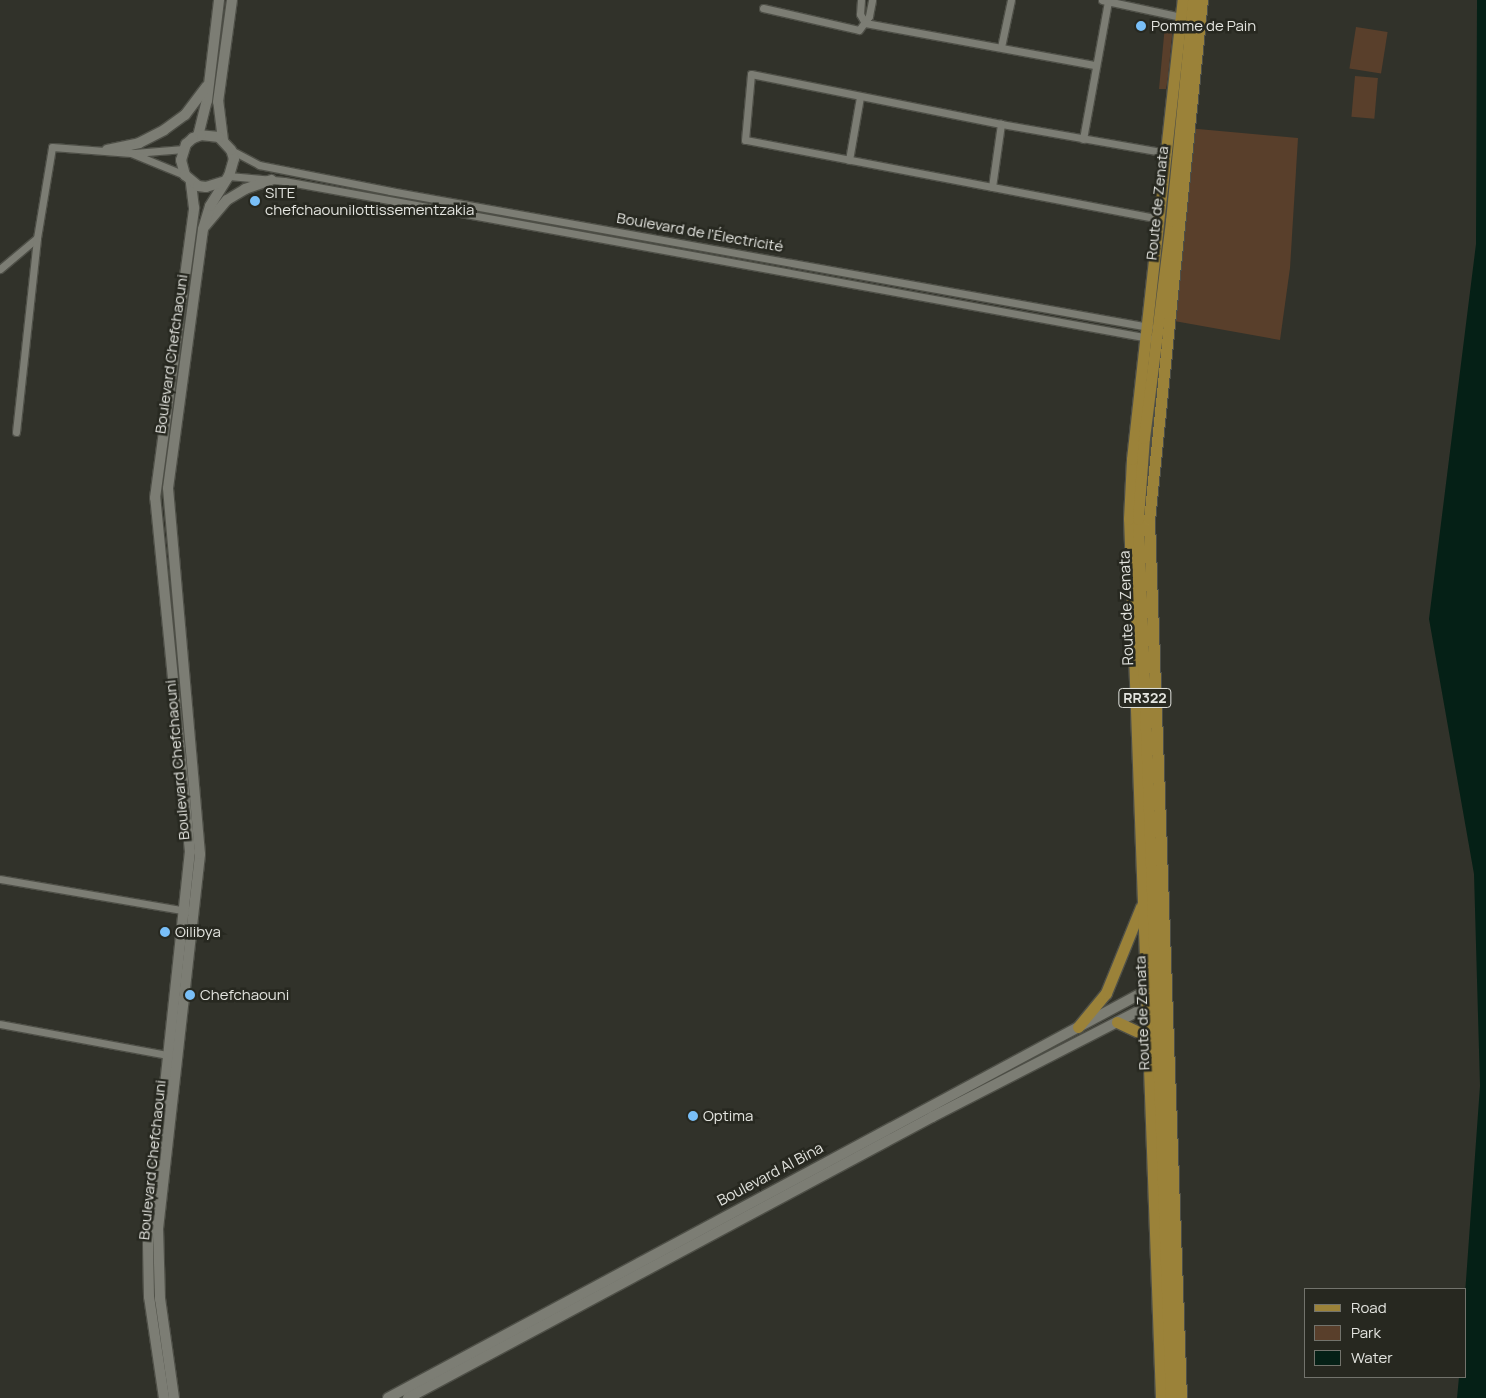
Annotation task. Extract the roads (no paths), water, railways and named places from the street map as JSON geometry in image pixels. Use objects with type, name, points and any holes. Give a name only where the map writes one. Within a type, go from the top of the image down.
[{"type":"main road","name":"Route de Zenata","points":[[1165,1398],[1156,1002],[1149,538],[1160,219],[1183,0]]},
{"type":"main road","name":"Route de Zenata","points":[[1156,334],[1187,0]]},
{"type":"main road","name":"Route de Zenata","points":[[1156,986],[1142,903],[1129,519],[1132,459],[1156,334],[1193,0]]},
{"type":"main road","name":"Route de Zenata","points":[[1171,1398],[1156,986],[1134,537],[1137,457],[1202,0]]},
{"type":"main road","points":[[1078,1027],[1106,993],[1118,971],[1142,903]]},
{"type":"main road","name":"Route de Zenata","points":[[1156,1002],[1149,1037],[1161,1398]]},
{"type":"main road","name":"Route de Zenata","points":[[1156,1002],[1181,1398]]},
{"type":"main road","points":[[1117,1022],[1149,1037]]},
{"type":"street","points":[[198,136],[209,83],[219,0]]},
{"type":"street","points":[[223,140],[218,102],[232,0]]},
{"type":"street","points":[[861,0],[860,14],[865,23]]},
{"type":"street","points":[[763,8],[855,30],[862,29],[872,0]]},
{"type":"street","points":[[1000,46],[1011,0]]},
{"type":"street","points":[[1082,139],[1105,1],[1181,17]]},
{"type":"street","points":[[865,23],[1000,46],[1094,65]]},
{"type":"street","points":[[1160,219],[745,140],[751,74],[1002,124],[1167,153]]},
{"type":"street","points":[[107,150],[139,142],[164,130],[186,115],[209,83]]},
{"type":"street","points":[[849,160],[860,96]]},
{"type":"street","points":[[992,187],[1002,124]]},
{"type":"street","points":[[131,154],[184,149],[198,136],[210,134],[223,140],[232,150]]},
{"type":"street","points":[[16,432],[37,238],[52,147],[107,150],[131,154],[206,187],[226,179]]},
{"type":"street","name":"Boulevard Chefchaouni","points":[[164,1398],[149,1297],[148,1244],[182,910],[190,852],[155,498],[194,208],[188,178],[181,160],[184,149]]},
{"type":"street","name":"Boulevard de l'Électricité","points":[[232,150],[259,164],[390,191],[1156,334]]},
{"type":"street","name":"Boulevard Chefchaouni","points":[[174,1398],[160,1299],[158,1229],[200,854],[199,820],[168,506],[203,229],[210,206],[233,168],[232,150]]},
{"type":"street","name":"Boulevard de l'Électricité","points":[[226,179],[270,180],[1156,334]]},
{"type":"street","points":[[203,229],[227,200],[245,189],[270,180]]},
{"type":"street","points":[[0,268],[37,238]]},
{"type":"street","points":[[0,879],[193,912]]},
{"type":"street","name":"Boulevard Al Bina","points":[[388,1398],[1156,986]]},
{"type":"street","name":"Boulevard Al Bina","points":[[408,1398],[1156,1002]]},
{"type":"street","points":[[0,1024],[167,1055]]},
{"type":"water","points":[[1477,0],[1486,0],[1486,1398],[1457,1398],[1459,1378],[1466,1378],[1465,1288],[1480,1086],[1474,874],[1429,619],[1476,244]]},
{"type":"place","name":"Pomme de Pain","points":[[1141,26]]},
{"type":"place","name":"SITE chefchaounilottissementzakia","points":[[255,201]]},
{"type":"place","name":"Oilibya","points":[[165,932]]},
{"type":"place","name":"Chefchaouni","points":[[190,995]]},
{"type":"place","name":"Optima","points":[[693,1116]]}]
